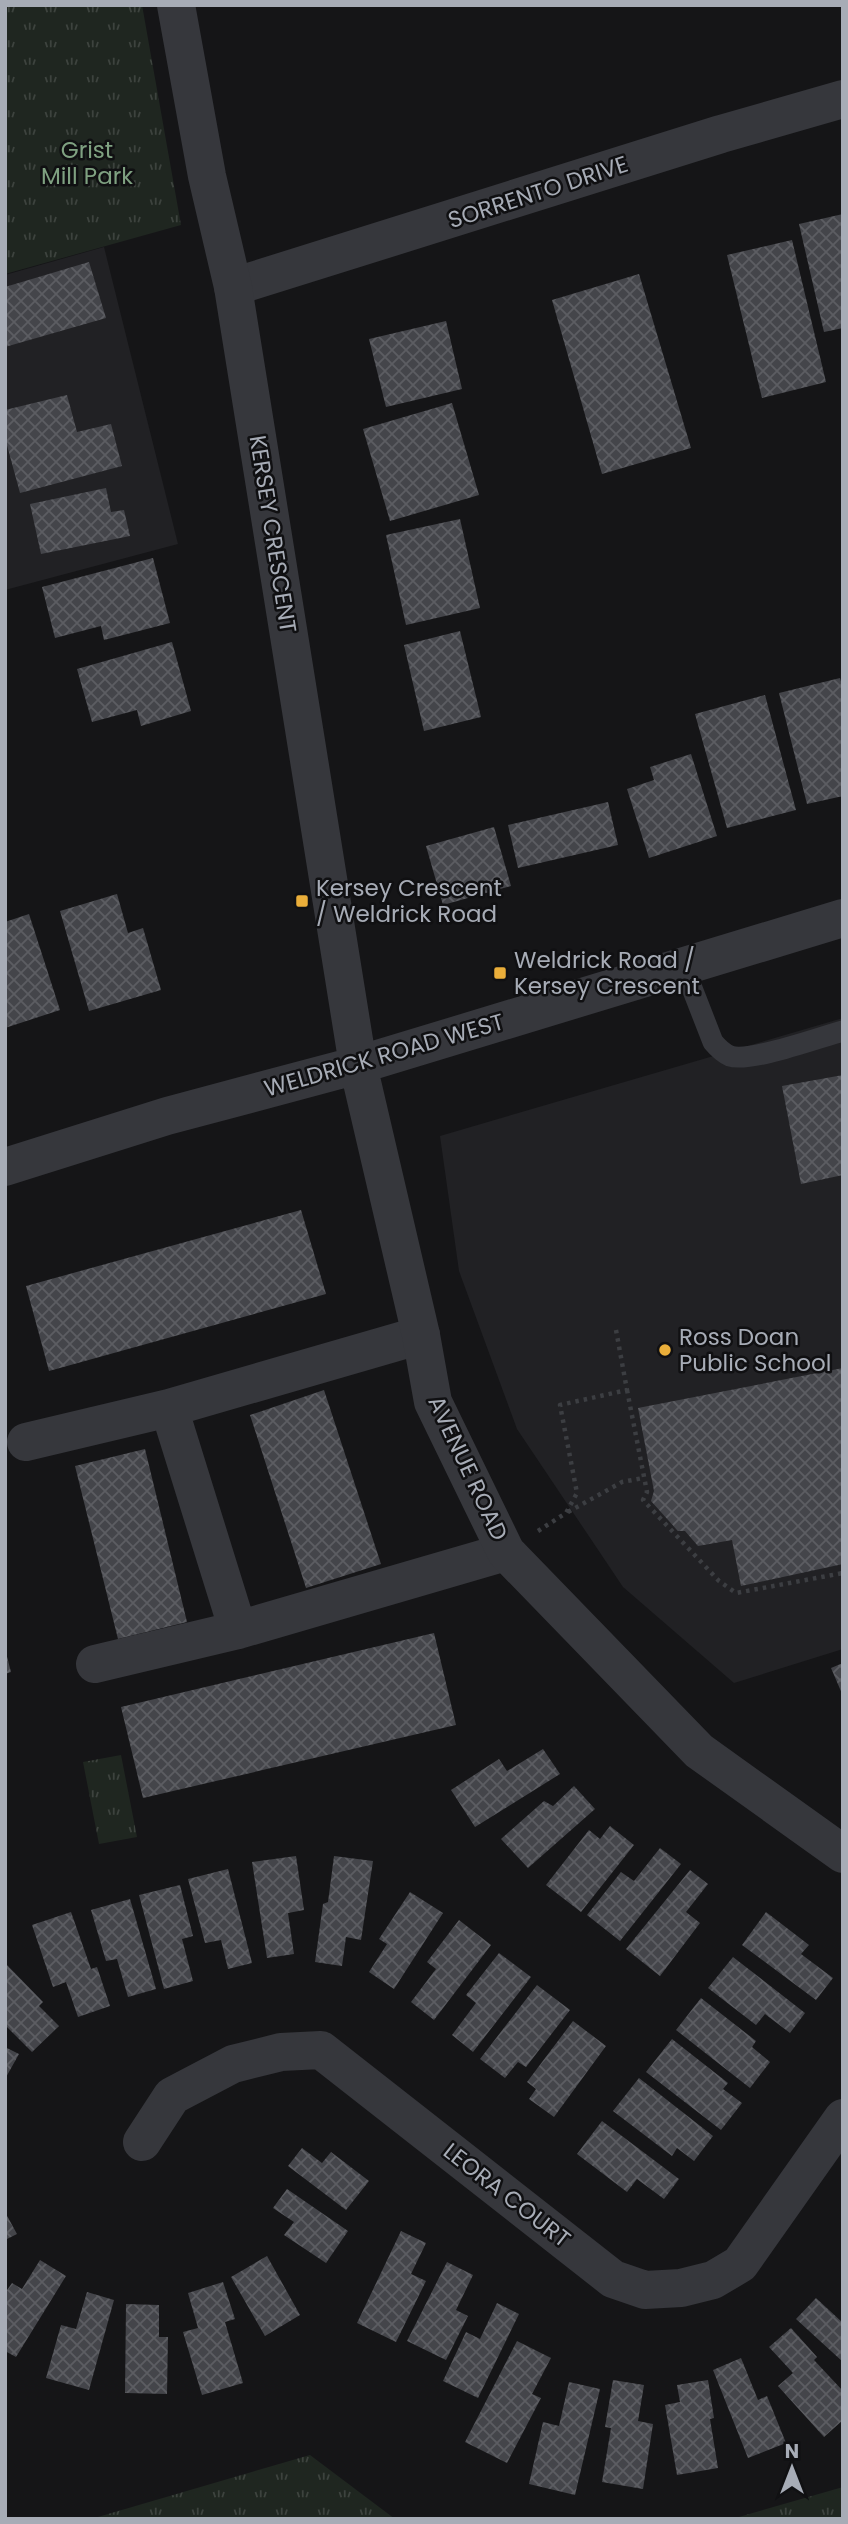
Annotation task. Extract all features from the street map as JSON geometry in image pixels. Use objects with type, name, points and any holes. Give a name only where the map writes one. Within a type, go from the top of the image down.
[{"type":"street","name":"KERSEY CRESCENT","points":[[176,5],[207,176],[233,287],[358,1065]]},
{"type":"street","name":"SORRENTO DRIVE","points":[[233,287],[722,134],[843,99]]},
{"type":"street","name":"WELDRICK ROAD WEST","points":[[5,1167],[167,1116],[358,1065],[843,919]]},
{"type":"street","name":"AVENUE ROAD","points":[[358,1065],[421,1335],[433,1402],[506,1552],[699,1751],[843,1854]]},
{"type":"street","points":[[26,1442],[169,1408],[421,1335]]},
{"type":"street","points":[[169,1408],[238,1630]]},
{"type":"street","points":[[96,1664],[238,1630],[506,1552]]},
{"type":"street","name":"LEORA COURT","points":[[142,2142],[172,2096],[233,2063],[281,2052],[321,2050],[613,2278],[645,2290],[681,2288],[713,2280],[740,2264],[843,2118]]},
{"type":"lane","points":[[683,965],[713,1042],[733,1057],[754,1056],[843,1031]]},
{"type":"path","points":[[616,1330],[647,1492],[643,1500],[719,1581],[736,1593],[843,1573]]},
{"type":"path","points":[[566,1513],[577,1493],[560,1405],[627,1391]]},
{"type":"path","points":[[506,1552],[566,1513],[622,1482],[643,1479]]},
{"type":"shaded area","points":[[104,247],[178,544],[5,590],[5,275]]},
{"type":"shaded area","name":"Ross Doan Public School","points":[[843,1018],[843,1649],[734,1683],[623,1587],[517,1429],[459,1271],[440,1136]]},
{"type":"green space","name":"Grist Mill Park","points":[[5,5],[142,5],[181,225],[5,274]]},
{"type":"green space","points":[[121,1755],[137,1837],[99,1844],[83,1762]]},
{"type":"green space","points":[[310,2455],[395,2519],[91,2519]]},
{"type":"green space","points":[[843,2487],[843,2519],[732,2519]]},
{"type":"building","points":[[843,214],[843,328],[824,332],[799,224]]},
{"type":"building","points":[[792,240],[826,382],[762,398],[727,255]]},
{"type":"building","points":[[89,262],[106,318],[5,347],[5,287]]},
{"type":"building","points":[[639,274],[691,448],[602,474],[552,300]]},
{"type":"building","points":[[446,321],[462,389],[386,407],[369,339]]},
{"type":"building","points":[[67,395],[77,432],[111,424],[122,466],[20,493],[5,438],[5,410]]},
{"type":"building","points":[[452,403],[479,495],[390,521],[363,429]]},
{"type":"building","points":[[106,488],[111,512],[124,510],[130,536],[41,554],[30,504]]},
{"type":"building","points":[[460,519],[480,608],[406,625],[386,535]]},
{"type":"building","points":[[153,558],[170,623],[104,640],[101,626],[55,638],[42,587]]},
{"type":"building","points":[[460,631],[481,717],[424,731],[404,645]]},
{"type":"building","points":[[172,642],[191,711],[141,726],[137,710],[92,722],[77,669]]},
{"type":"building","points":[[840,678],[843,689],[843,796],[807,804],[779,693]]},
{"type":"building","points":[[765,695],[796,810],[727,828],[695,714]]},
{"type":"building","points":[[691,754],[717,836],[649,858],[627,789],[654,780],[650,767]]},
{"type":"building","points":[[608,802],[618,845],[518,868],[508,825]]},
{"type":"building","points":[[494,827],[511,886],[443,905],[426,846]]},
{"type":"building","points":[[117,894],[128,933],[143,928],[161,990],[89,1011],[60,911]]},
{"type":"building","points":[[29,914],[60,1010],[5,1028],[5,922]]},
{"type":"building","points":[[843,1075],[843,1175],[801,1184],[782,1086]]},
{"type":"building","points":[[301,1210],[326,1294],[49,1371],[26,1286]]},
{"type":"building","points":[[843,1368],[843,1564],[741,1586],[732,1540],[698,1546],[685,1531],[678,1531],[651,1501],[654,1491],[638,1408]]},
{"type":"building","points":[[324,1390],[381,1564],[306,1588],[250,1415]]},
{"type":"building","points":[[145,1449],[187,1622],[118,1639],[75,1466]]},
{"type":"building","points":[[434,1633],[456,1725],[143,1798],[121,1707]]},
{"type":"building","points":[[5,1649],[11,1672],[5,1674]]},
{"type":"building","points":[[843,1663],[843,1696],[831,1668]]},
{"type":"building","points":[[543,1749],[560,1774],[475,1827],[451,1790],[499,1759],[507,1771]]},
{"type":"building","points":[[574,1786],[595,1809],[528,1868],[501,1839],[544,1801],[553,1806]]},
{"type":"building","points":[[610,1826],[634,1845],[581,1912],[546,1885],[589,1830],[600,1839]]},
{"type":"building","points":[[660,1848],[681,1864],[620,1941],[587,1915],[621,1872],[634,1881]]},
{"type":"building","points":[[296,1856],[304,1910],[288,1913],[294,1954],[267,1958],[252,1862]]},
{"type":"building","points":[[334,1856],[373,1861],[361,1940],[346,1937],[342,1966],[315,1962],[323,1904],[328,1902]]},
{"type":"building","points":[[228,1869],[252,1963],[228,1969],[221,1940],[205,1943],[188,1879]]},
{"type":"building","points":[[690,1870],[708,1884],[686,1912],[700,1923],[660,1976],[626,1949]]},
{"type":"building","points":[[180,1885],[193,1936],[182,1939],[193,1981],[164,1989],[139,1895]]},
{"type":"building","points":[[410,1892],[443,1913],[394,1989],[369,1972],[387,1944],[379,1939]]},
{"type":"building","points":[[130,1899],[156,1989],[128,1997],[117,1959],[106,1961],[91,1910]]},
{"type":"building","points":[[71,1912],[91,1969],[97,1967],[110,2006],[78,2017],[66,1982],[53,1987],[32,1925]]},
{"type":"building","points":[[766,1912],[809,1945],[801,1954],[833,1978],[816,2000],[742,1945]]},
{"type":"building","points":[[459,1920],[491,1945],[434,2020],[411,2002],[436,1969],[427,1962]]},
{"type":"building","points":[[499,1953],[531,1977],[473,2052],[452,2035],[476,2003],[466,1995]]},
{"type":"building","points":[[733,1957],[805,2013],[790,2033],[765,2014],[756,2025],[708,1988]]},
{"type":"building","points":[[5,1963],[43,2002],[39,2006],[59,2026],[32,2052],[5,2025]]},
{"type":"building","points":[[537,1985],[570,2010],[526,2067],[518,2062],[505,2078],[480,2059]]},
{"type":"building","points":[[701,1998],[756,2041],[752,2047],[770,2062],[750,2088],[676,2030]]},
{"type":"building","points":[[573,2021],[606,2046],[554,2117],[529,2099],[536,2089],[527,2082]]},
{"type":"building","points":[[672,2039],[728,2083],[723,2089],[742,2103],[721,2130],[646,2072]]},
{"type":"building","points":[[5,2047],[19,2054],[5,2079]]},
{"type":"building","points":[[639,2078],[713,2136],[694,2161],[677,2148],[672,2156],[613,2111]]},
{"type":"building","points":[[602,2121],[679,2179],[664,2199],[637,2179],[627,2192],[577,2154]]},
{"type":"building","points":[[302,2148],[322,2163],[331,2152],[369,2181],[346,2210],[288,2166]]},
{"type":"building","points":[[287,2189],[348,2231],[326,2263],[284,2235],[294,2222],[273,2208]]},
{"type":"building","points":[[5,2212],[17,2234],[5,2240]]},
{"type":"building","points":[[401,2231],[426,2243],[411,2274],[426,2281],[396,2342],[357,2323]]},
{"type":"building","points":[[267,2256],[300,2315],[265,2336],[231,2277]]},
{"type":"building","points":[[40,2260],[66,2276],[16,2357],[5,2351],[5,2293],[12,2283],[22,2289]]},
{"type":"building","points":[[447,2262],[473,2275],[456,2310],[468,2316],[446,2360],[407,2341]]},
{"type":"building","points":[[223,2282],[235,2319],[225,2322],[243,2383],[202,2395],[183,2332],[198,2328],[188,2293]]},
{"type":"building","points":[[87,2292],[114,2300],[89,2390],[46,2378],[61,2325],[76,2329]]},
{"type":"building","points":[[816,2298],[843,2323],[843,2362],[796,2319]]},
{"type":"building","points":[[497,2303],[519,2314],[478,2398],[443,2381],[466,2332],[480,2339]]},
{"type":"building","points":[[126,2304],[159,2305],[159,2337],[168,2337],[167,2394],[125,2393]]},
{"type":"building","points":[[791,2328],[817,2357],[814,2360],[843,2391],[843,2420],[824,2437],[778,2386],[793,2373],[769,2347]]},
{"type":"building","points":[[517,2341],[551,2358],[532,2394],[541,2398],[507,2463],[465,2442]]},
{"type":"building","points":[[741,2358],[758,2400],[767,2396],[786,2443],[748,2458],[713,2370]]},
{"type":"building","points":[[613,2380],[644,2385],[638,2421],[653,2424],[643,2489],[602,2482],[611,2428],[605,2427]]},
{"type":"building","points":[[708,2380],[714,2418],[710,2419],[718,2468],[677,2475],[665,2405],[680,2402],[677,2385]]},
{"type":"building","points":[[569,2382],[600,2389],[575,2495],[529,2484],[543,2422],[559,2426]]},
{"type":"place","name":"Kersey Crescent / Weldrick Road","points":[[302,901]]},
{"type":"place","name":"Weldrick Road / Kersey Crescent","points":[[500,973]]},
{"type":"place","name":"Ross Doan Public School","points":[[665,1350]]}]
